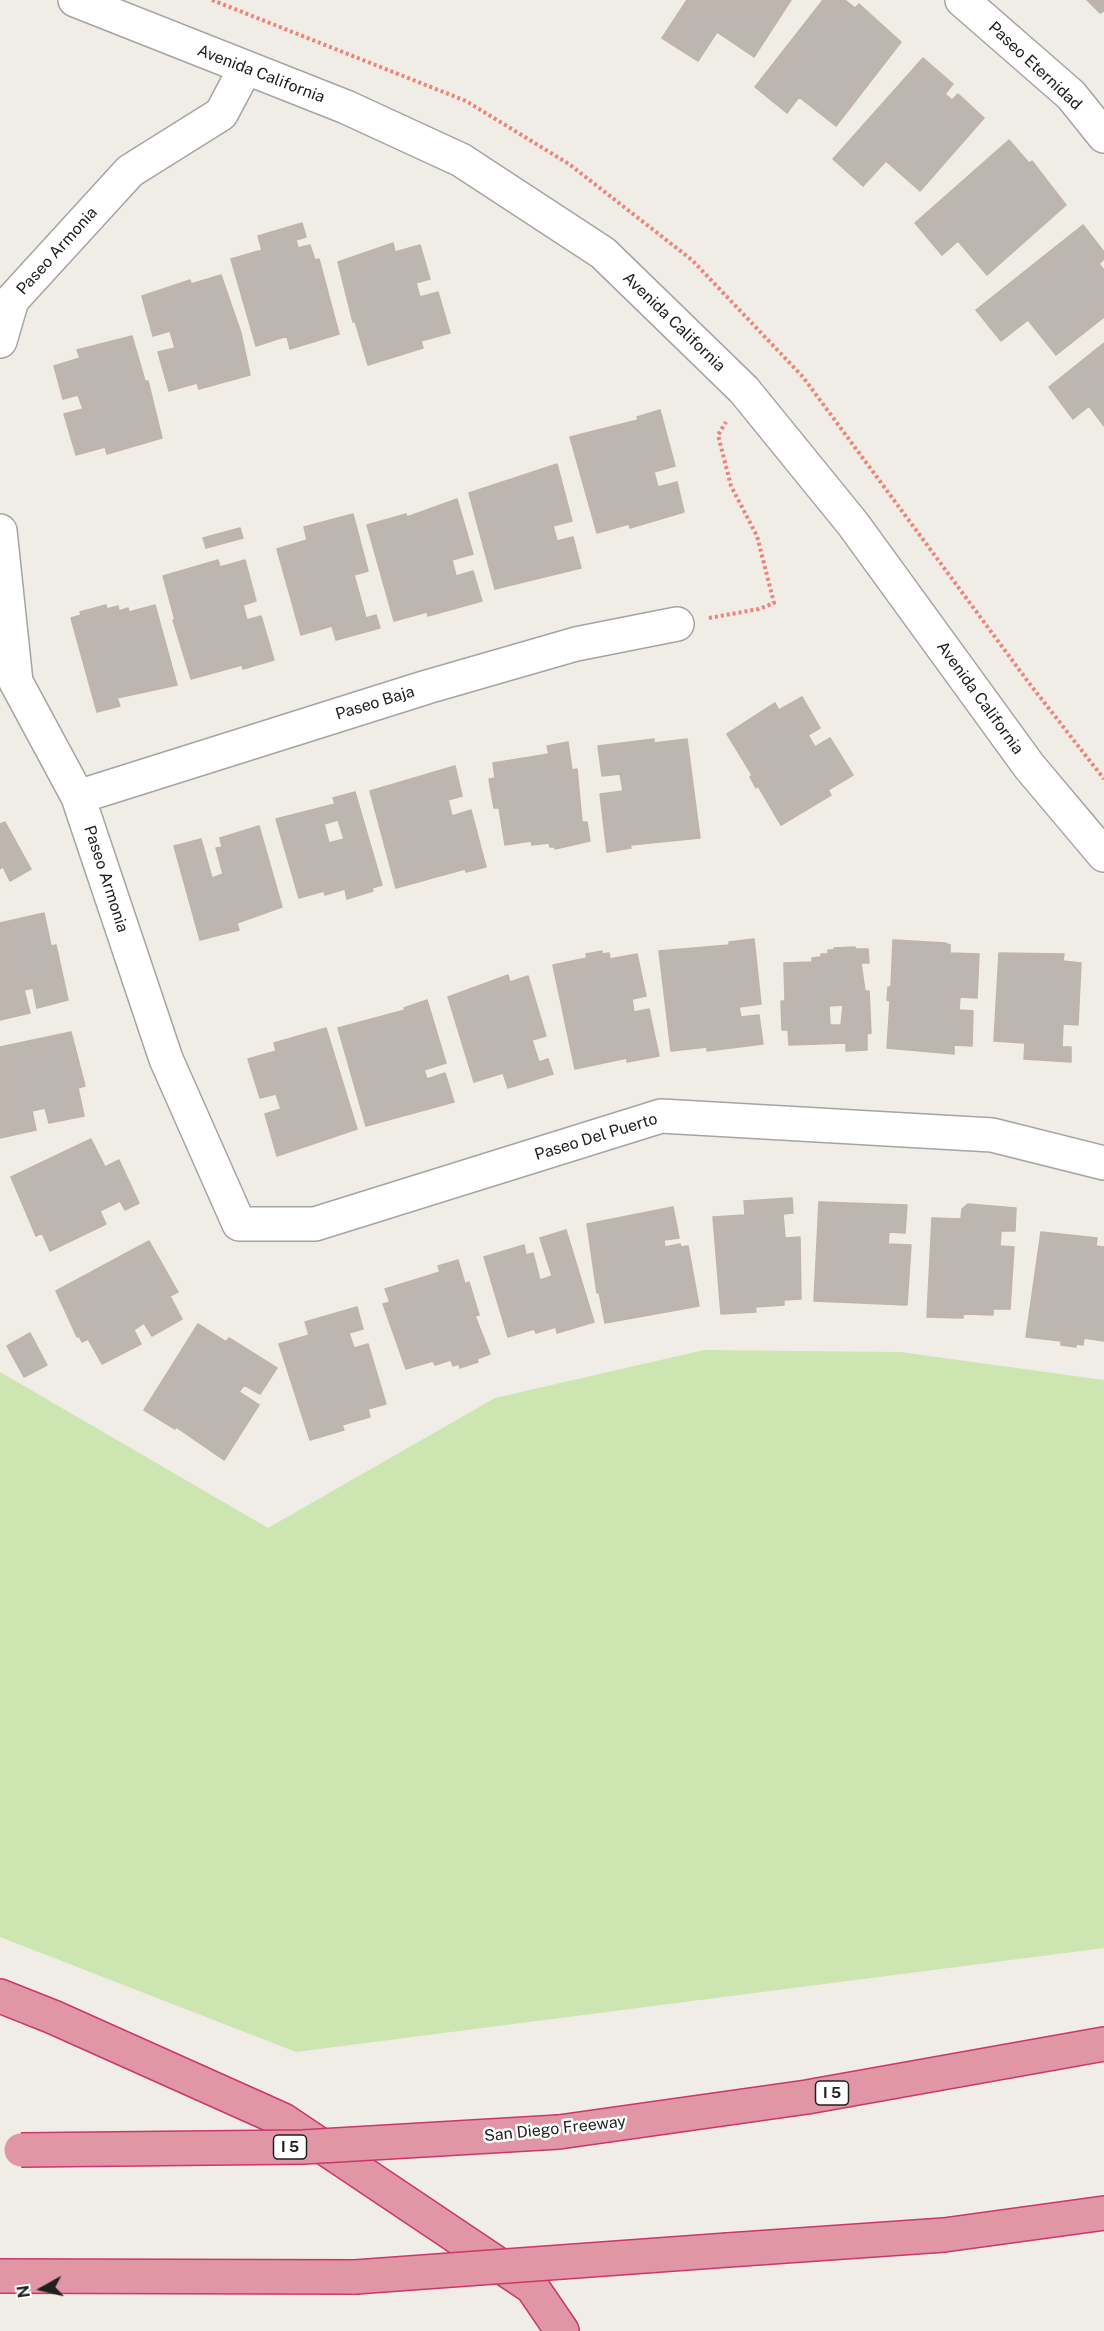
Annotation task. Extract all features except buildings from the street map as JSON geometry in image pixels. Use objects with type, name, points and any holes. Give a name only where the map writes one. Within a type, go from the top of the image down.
[{"type":"highway","points":[[0,1996],[53,2016],[283,2120],[532,2287],[562,2331]]},
{"type":"highway","name":"San Diego Freeway","points":[[10,2149],[303,2147],[559,2132],[807,2097],[1104,2044]]},
{"type":"highway","points":[[0,2276],[355,2277],[944,2235],[1104,2213]]},
{"type":"street","name":"Avenida California","points":[[75,0],[346,107],[461,160],[603,254],[744,390],[853,524],[1029,766],[1104,855]]},
{"type":"street","name":"Paseo Eternidad","points":[[962,0],[1071,95],[1104,136]]},
{"type":"street","name":"Paseo Armonia","points":[[0,341],[12,300],[130,171],[221,114],[245,69]]},
{"type":"street","name":"Paseo Armonia","points":[[0,531],[16,682],[78,796],[166,1059],[239,1224]]},
{"type":"street","name":"Paseo Baja","points":[[78,796],[438,683],[576,645],[676,624]]},
{"type":"street","name":"Paseo Del Puerto","points":[[239,1224],[315,1224],[661,1116],[992,1136],[1104,1163]]},
{"type":"path","points":[[676,624],[759,609],[774,603],[757,536],[731,486],[718,435],[744,390]]},
{"type":"green space","points":[[704,1350],[900,1352],[1104,1380],[1104,1948],[296,2052],[0,1937],[0,1372],[268,1528],[495,1398]]}]
